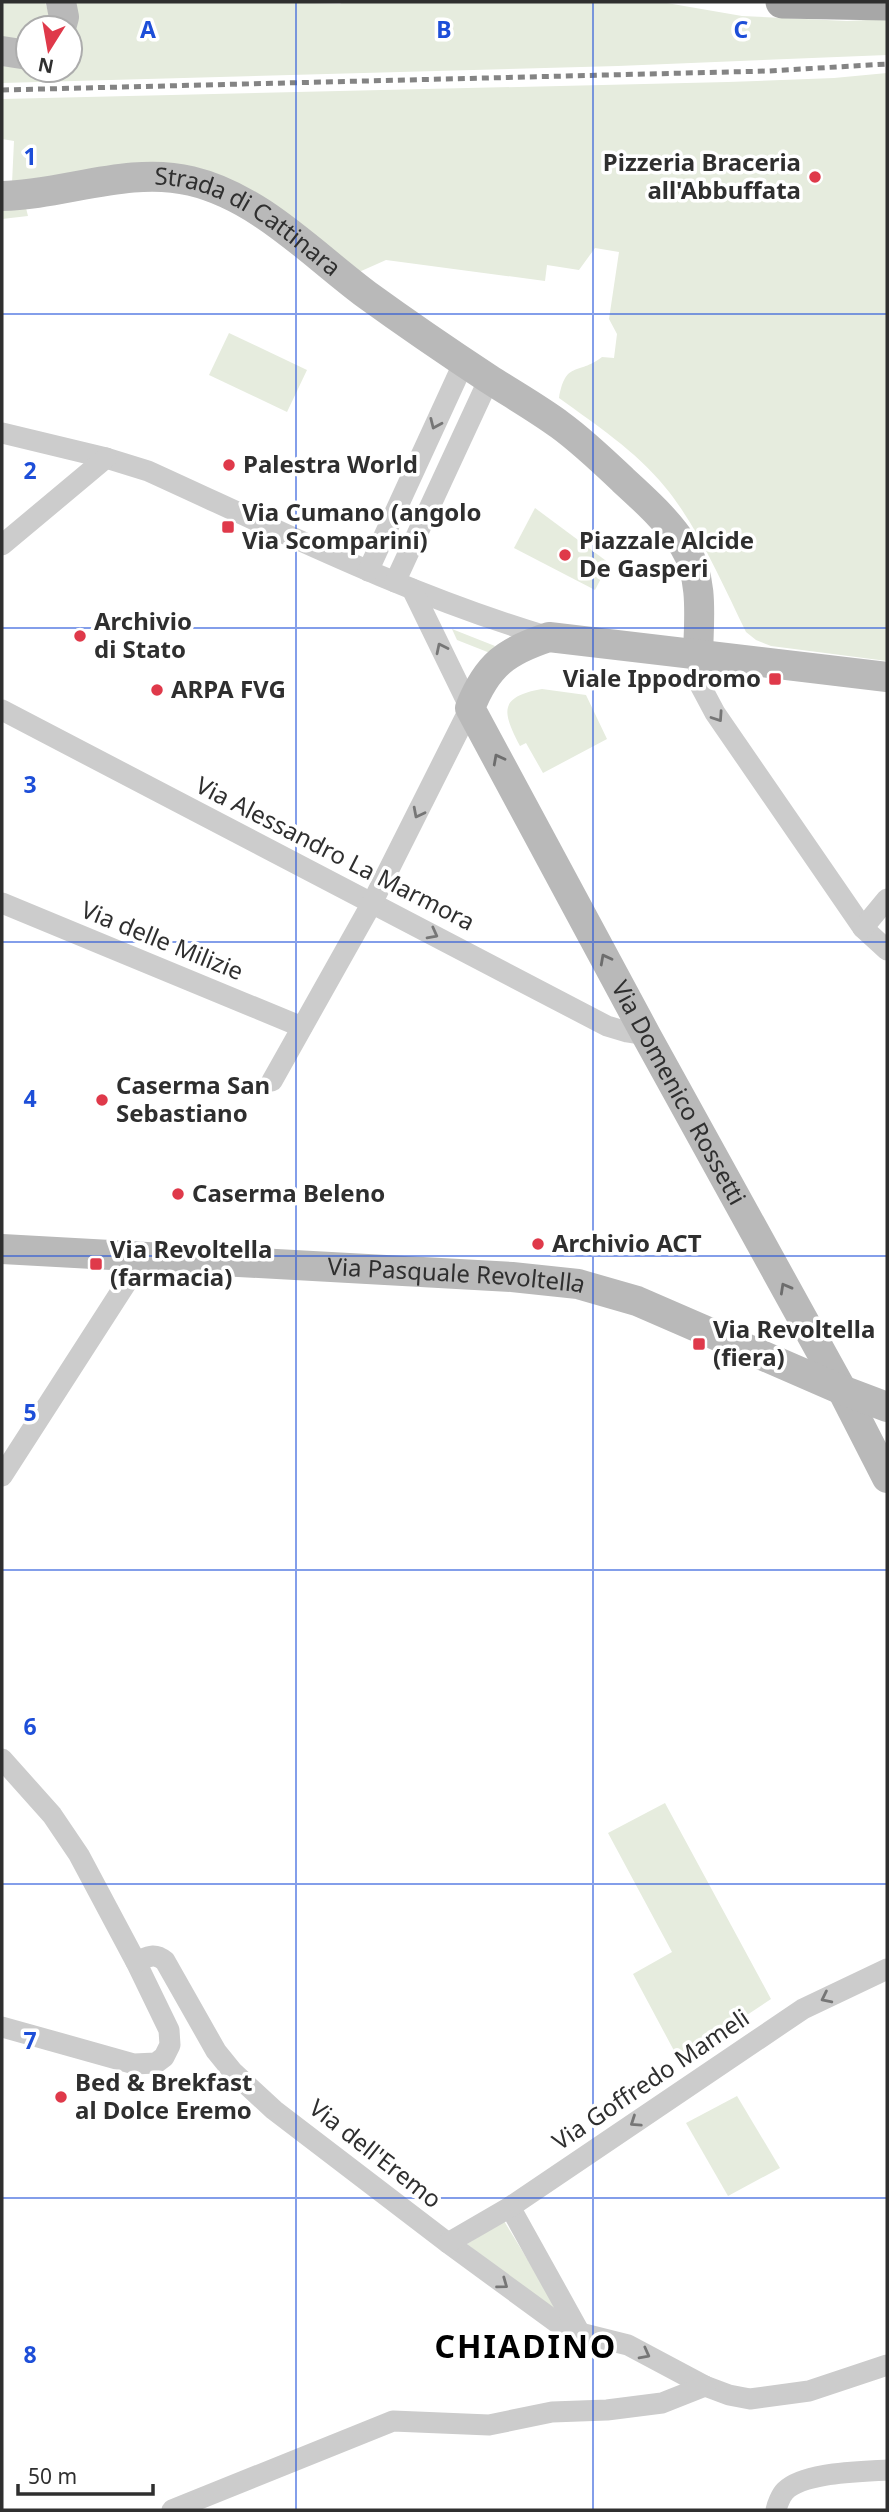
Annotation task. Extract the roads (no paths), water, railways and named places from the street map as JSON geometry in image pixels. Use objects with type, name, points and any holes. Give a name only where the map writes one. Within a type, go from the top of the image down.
[{"type":"main road","points":[[782,2],[887,4]]},
{"type":"street","name":"Strada di Cattinara","points":[[2,196],[134,178],[190,180],[248,206],[282,228],[367,295],[464,362]]},
{"type":"street","points":[[368,571],[464,362],[559,424],[605,463],[669,526],[685,547],[694,565],[698,593],[699,683],[706,699],[863,928],[887,950]]},
{"type":"street","points":[[404,586],[489,379]]},
{"type":"street","points":[[2,433],[148,471],[404,586],[488,618],[549,637],[887,677]]},
{"type":"street","points":[[2,544],[106,458]]},
{"type":"street","points":[[404,586],[470,708]]},
{"type":"street","points":[[272,1081],[372,903],[489,670],[510,652],[549,637]]},
{"type":"street","name":"Via Domenico Rossetti","points":[[470,708],[646,1035],[886,1465]]},
{"type":"street","name":"Via Alessandro La Marmora","points":[[2,710],[607,1026],[646,1035]]},
{"type":"street","points":[[863,928],[887,900]]},
{"type":"street","name":"Via delle Milizie","points":[[2,903],[302,1027]]},
{"type":"street","name":"Via Pasquale Revoltella","points":[[2,1249],[512,1277],[578,1284],[637,1301],[887,1407]]},
{"type":"street","points":[[2,1476],[143,1257]]},
{"type":"street","points":[[2,1759],[52,1815],[79,1855],[169,2030],[170,2045],[164,2057],[156,2063],[134,2064],[2,2027]]},
{"type":"street","name":"Via dell'Eremo","points":[[136,1962],[152,1955],[165,1961],[216,2051],[233,2072],[274,2110],[555,2322],[580,2333],[628,2345],[705,2386],[750,2399],[809,2390],[887,2365]]},
{"type":"street","name":"Via Goffredo Mameli","points":[[448,2243],[510,2207],[803,2009],[887,1969]]},
{"type":"street","points":[[510,2207],[580,2333]]},
{"type":"street","points":[[172,2510],[393,2421],[489,2425],[552,2412],[607,2410],[662,2403],[705,2386]]},
{"type":"street","points":[[776,2510],[785,2491],[802,2481],[887,2470]]},
{"type":"railway","points":[[2,90],[768,71],[887,64]]},
{"type":"place","name":"Pizzeria Braceria all'Abbuffata","points":[[815,177]]},
{"type":"place","name":"Palestra World","points":[[229,465]]},
{"type":"place","name":"Via Cumano (angolo Via Scomparini)","points":[[228,527]]},
{"type":"place","name":"Piazzale Alcide De Gasperi","points":[[565,555]]},
{"type":"place","name":"Archivio di Stato","points":[[80,636]]},
{"type":"place","name":"Viale Ippodromo","points":[[775,679]]},
{"type":"place","name":"ARPA FVG","points":[[157,690]]},
{"type":"place","name":"Caserma San Sebastiano","points":[[102,1100]]},
{"type":"place","name":"Caserma Beleno","points":[[178,1194]]},
{"type":"place","name":"Archivio ACT","points":[[538,1244]]},
{"type":"place","name":"Via Revoltella (farmacia)","points":[[96,1264]]},
{"type":"place","name":"Via Revoltella (fiera)","points":[[699,1344]]},
{"type":"place","name":"Bed & Brekfast al Dolce Eremo","points":[[61,2097]]},
{"type":"district","name":"CHIADINO","points":[[526,2347]]}]
